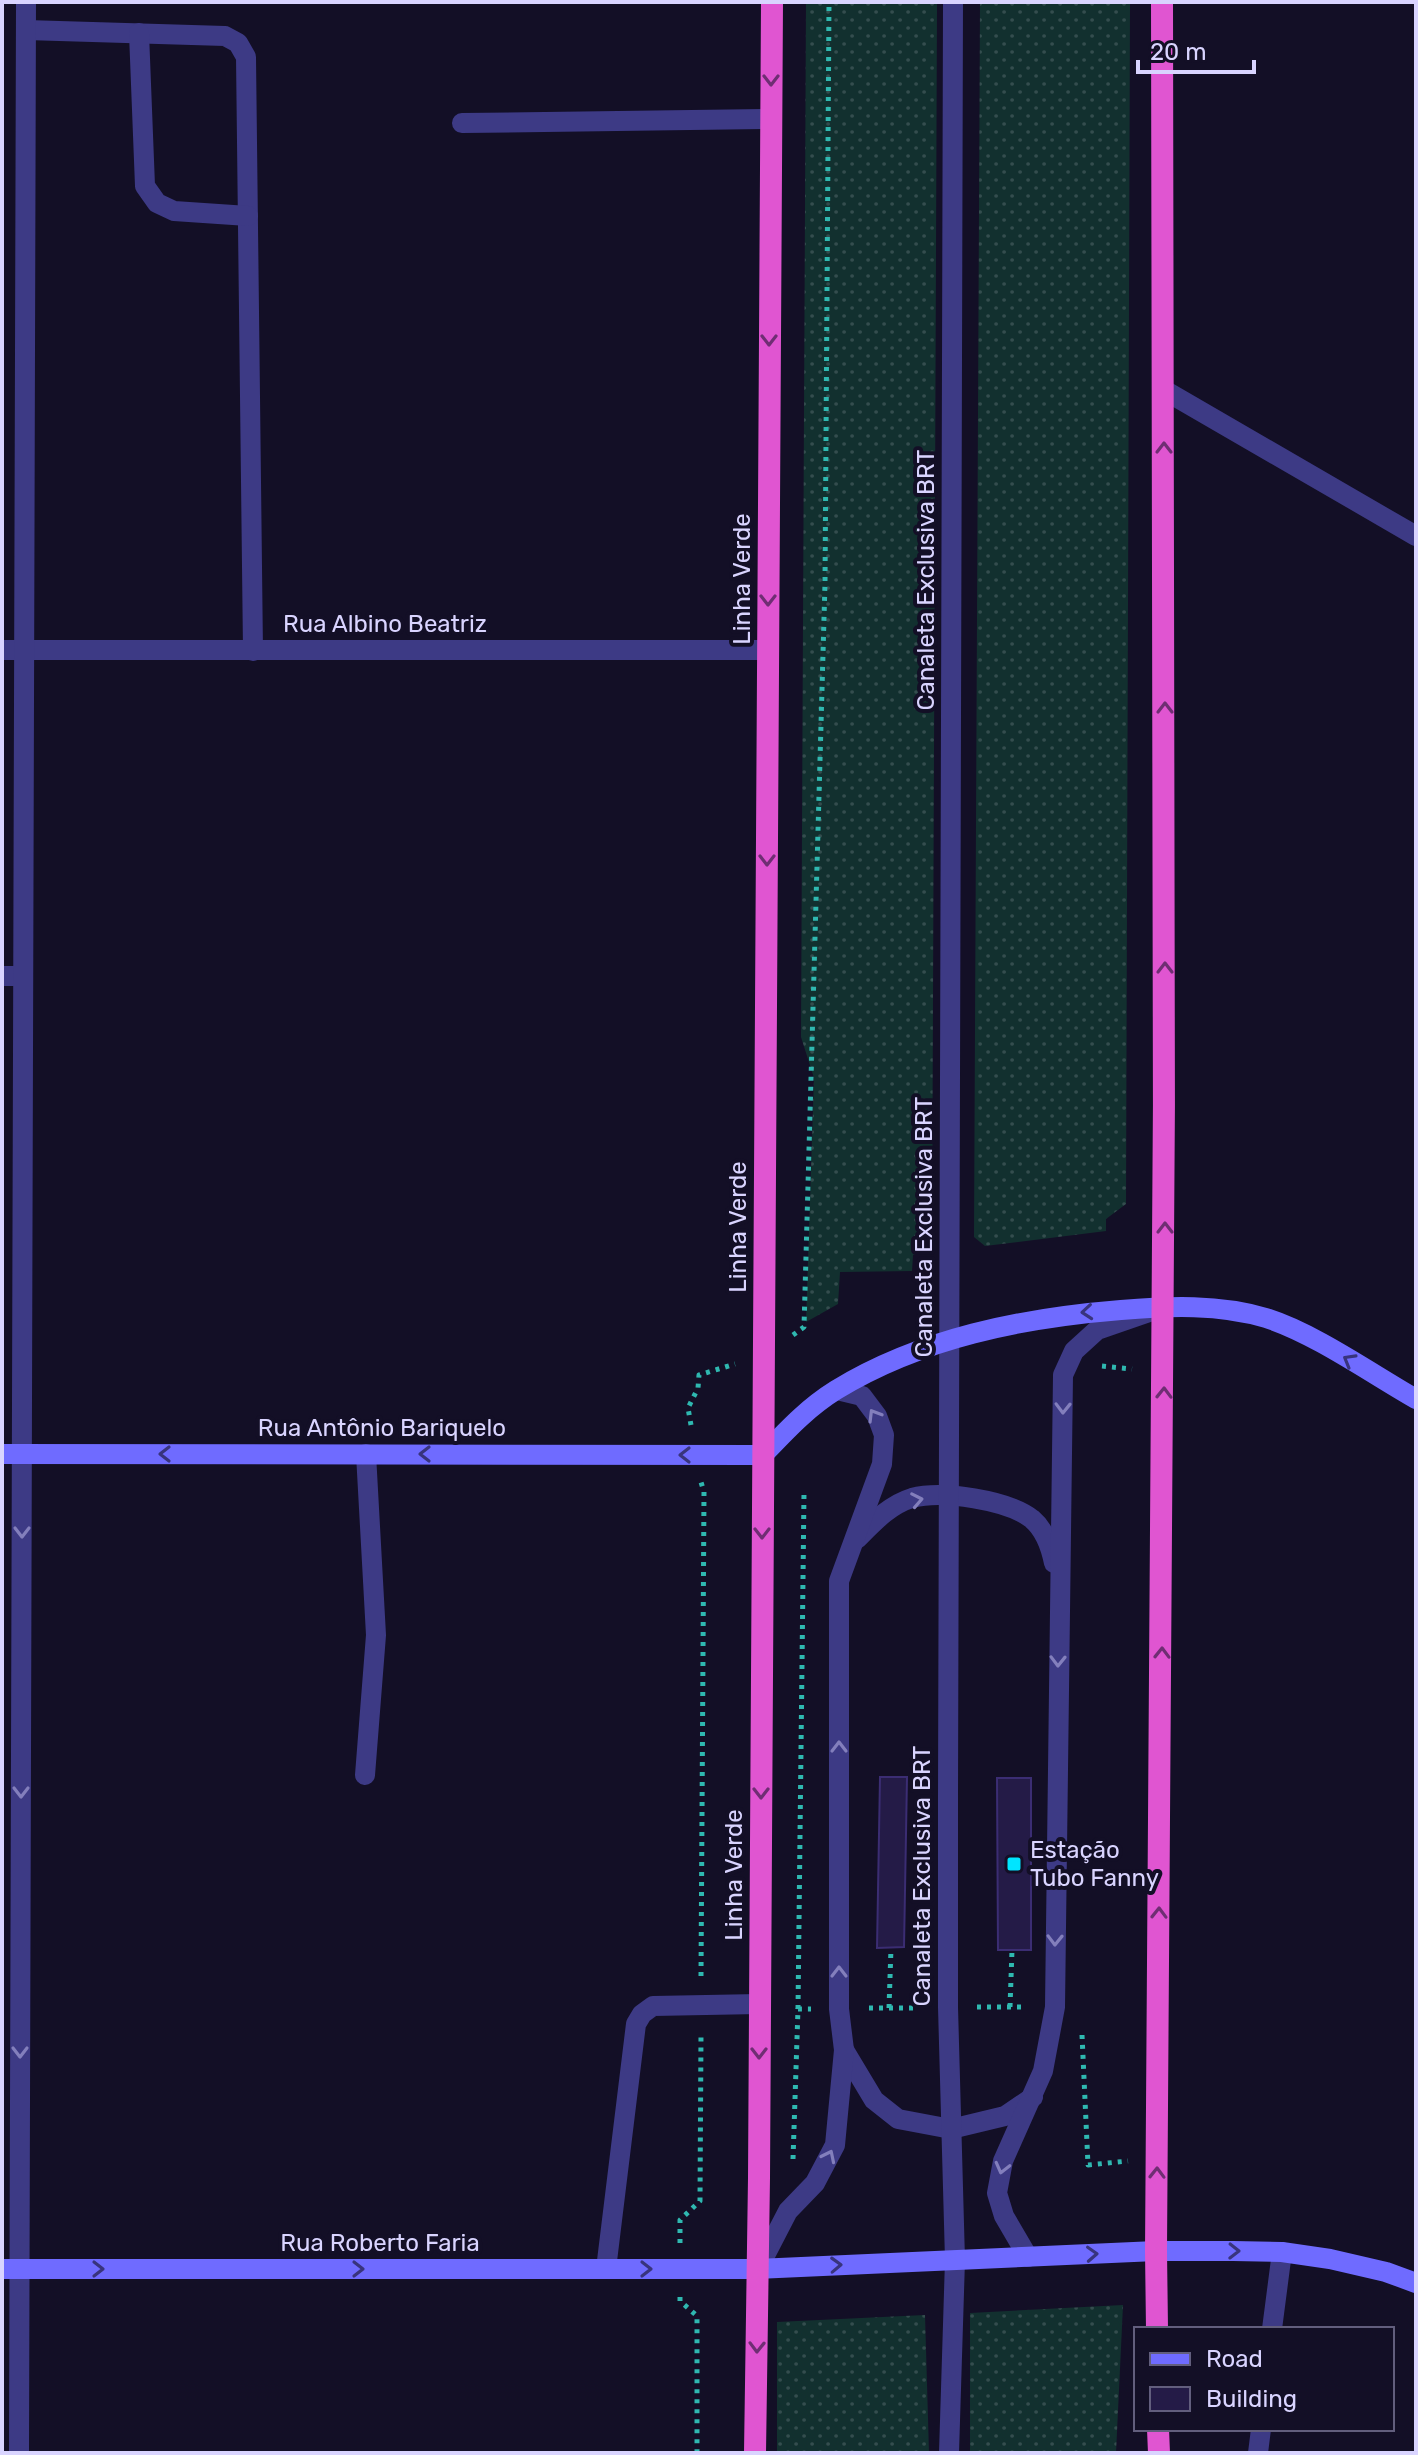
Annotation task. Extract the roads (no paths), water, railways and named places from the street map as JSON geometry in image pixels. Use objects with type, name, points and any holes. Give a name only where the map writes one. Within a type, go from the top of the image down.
[{"type":"highway","name":"Linha Verde","points":[[755,2453],[772,2]]},
{"type":"highway","points":[[1157,2327],[1165,1306],[1162,2]]},
{"type":"highway","points":[[1158,2431],[1159,2453]]},
{"type":"main road","points":[[763,1455],[803,1413],[837,1390],[893,1362],[949,1339],[1075,1313],[1194,1306],[1266,1318],[1331,1350],[1416,1399]]},
{"type":"main road","name":"Rua Antônio Bariquelo","points":[[12,1454],[763,1455]]},
{"type":"main road","name":"Rua Roberto Faria","points":[[11,2269],[758,2269],[1156,2251],[1282,2252],[1330,2259],[1416,2283]]},
{"type":"street","points":[[19,2453],[11,2269],[12,1454],[23,976],[26,2]]},
{"type":"street","name":"Canaleta Exclusiva BRT","points":[[949,2453],[955,2260],[948,2007],[953,2]]},
{"type":"street","points":[[26,30],[225,36],[238,43],[246,57],[253,651]]},
{"type":"street","points":[[139,33],[145,186],[157,203],[174,211],[248,216]]},
{"type":"street","points":[[462,123],[771,119]]},
{"type":"street","points":[[1164,390],[1416,536]]},
{"type":"street","name":"Rua Albino Beatriz","points":[[2,650],[768,650]]},
{"type":"street","points":[[2,976],[23,976]]},
{"type":"street","points":[[1028,2257],[1004,2216],[997,2193],[1003,2161],[1043,2071],[1055,2007],[1063,1375],[1074,1351],[1097,1330],[1165,1306]]},
{"type":"street","points":[[758,2269],[788,2211],[815,2183],[835,2145],[844,2050],[839,2009],[839,1581],[882,1464],[884,1435],[877,1416],[862,1396],[837,1390]]},
{"type":"street","points":[[365,1775],[376,1635],[366,1454]]},
{"type":"street","points":[[854,1541],[884,1512],[912,1498],[948,1496],[994,1501],[1033,1520],[1050,1544],[1059,1583]]},
{"type":"street","points":[[606,2269],[636,2024],[642,2014],[653,2006],[759,2004]]},
{"type":"street","points":[[844,2050],[874,2100],[898,2119],[951,2129],[1005,2116],[1033,2097]]},
{"type":"street","points":[[1272,2327],[1282,2252]]},
{"type":"street","points":[[1258,2453],[1261,2431]]},
{"type":"place","name":"Estação Tubo Fanny","points":[[1014,1864]]}]
